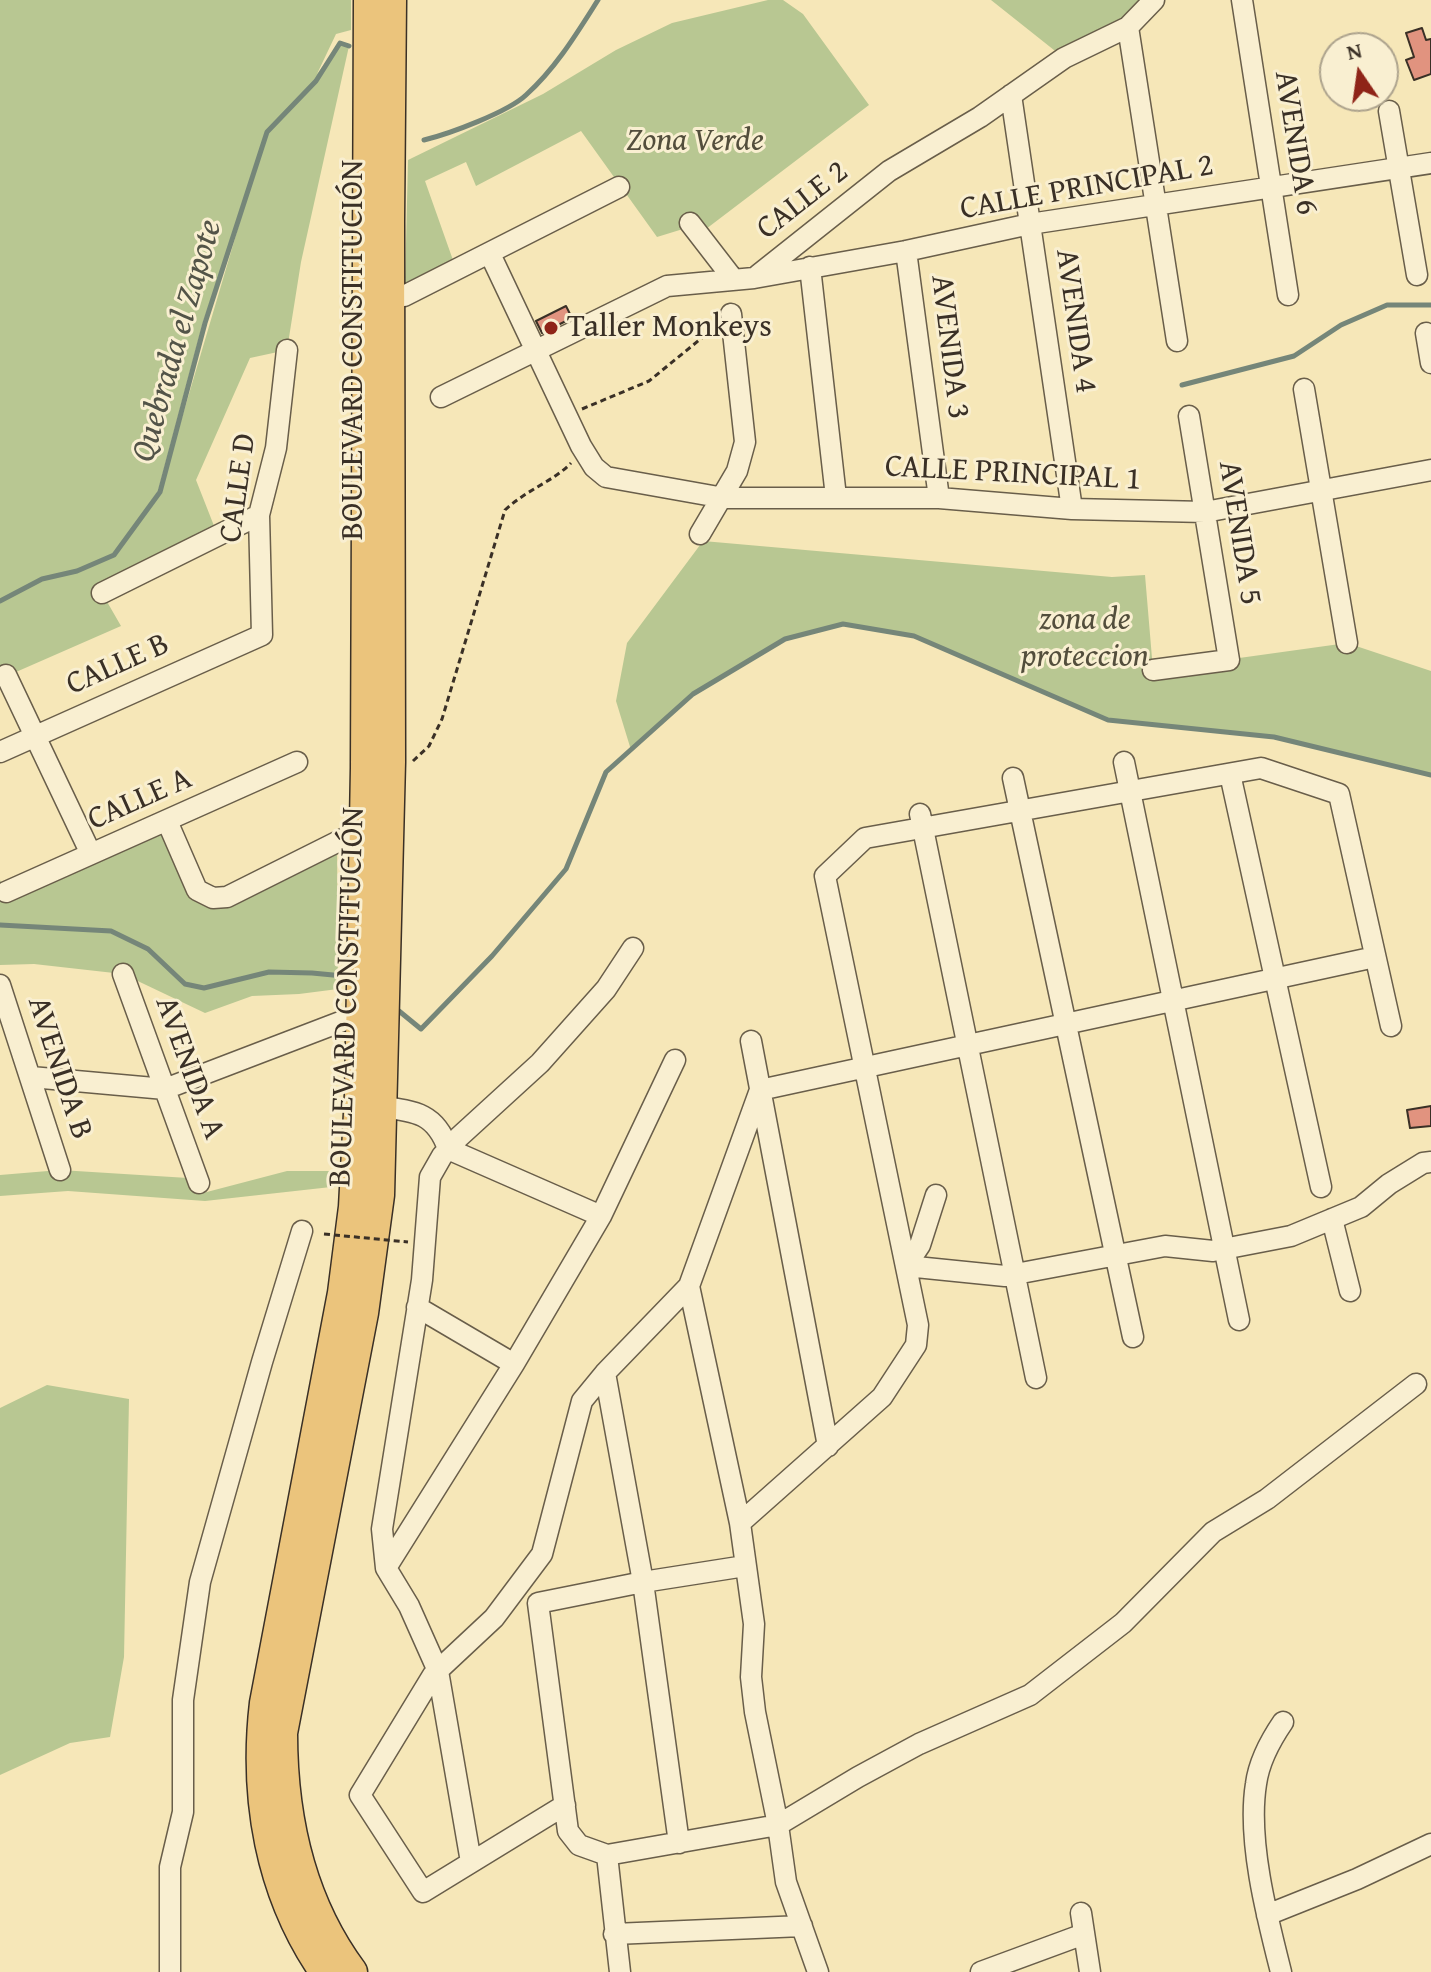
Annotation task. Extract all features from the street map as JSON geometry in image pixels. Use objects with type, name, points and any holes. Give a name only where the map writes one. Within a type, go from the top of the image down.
[{"type":"highway","name":"BOULEVARD CONSTITUCIÓN","points":[[325,1972],[306,1943],[278,1876],[263,1802],[260,1754],[265,1703],[343,1293],[354,1207],[360,1094],[368,595],[369,0]]},
{"type":"highway","name":"BOULEVARD CONSTITUCIÓN","points":[[352,1972],[319,1919],[298,1865],[283,1789],[282,1733],[363,1313],[379,1195],[390,782],[391,0]]},
{"type":"street","points":[[1154,0],[1128,27],[1177,341]]},
{"type":"street","name":"AVENIDA 6","points":[[1242,0],[1288,295]]},
{"type":"street","name":"CALLE 2","points":[[744,279],[889,171],[980,117],[1064,58],[1128,27]]},
{"type":"street","name":"AVENIDA 4","points":[[1011,95],[1072,509]]},
{"type":"street","points":[[1389,112],[1417,275]]},
{"type":"street","name":"CALLE PRINCIPAL 2","points":[[441,397],[667,286],[744,279],[906,251],[1030,224],[1431,163]]},
{"type":"street","points":[[404,296],[619,187]]},
{"type":"street","points":[[690,223],[744,279]]},
{"type":"street","name":"AVENIDA 3","points":[[906,251],[939,498]]},
{"type":"street","points":[[490,254],[581,446]]},
{"type":"street","points":[[810,267],[836,497]]},
{"type":"street","points":[[700,534],[724,498],[737,471],[745,442],[731,314]]},
{"type":"street","points":[[1426,333],[1431,363]]},
{"type":"street","name":"CALLE D","points":[[262,635],[259,515],[276,448],[287,350]]},
{"type":"street","points":[[1304,389],[1347,643]]},
{"type":"street","name":"AVENIDA 5","points":[[1153,670],[1229,660],[1189,416]]},
{"type":"street","name":"CALLE PRINCIPAL 1","points":[[581,446],[594,467],[606,477],[724,498],[939,498],[1072,509],[1205,512],[1431,470]]},
{"type":"street","points":[[102,593],[259,515]]},
{"type":"street","name":"CALLE B","points":[[0,752],[262,635]]},
{"type":"street","points":[[6,675],[91,854]]},
{"type":"street","name":"CALLE A","points":[[6,892],[297,762]]},
{"type":"street","points":[[1124,762],[1239,1320]]},
{"type":"street","points":[[740,1523],[882,1397],[916,1345],[918,1325],[825,876],[865,838],[922,821],[1020,811],[1261,768],[1339,794],[1391,1026]]},
{"type":"street","points":[[1230,774],[1321,1187]]},
{"type":"street","points":[[1013,778],[1133,1337]]},
{"type":"street","points":[[167,821],[197,890],[213,898],[227,897],[365,828]]},
{"type":"street","points":[[922,821],[1036,1378]]},
{"type":"street","points":[[471,1862],[438,1671],[409,1606],[386,1568],[382,1529],[417,1307],[430,1177],[448,1149],[540,1063],[606,989],[633,948]]},
{"type":"street","points":[[760,1090],[1375,957]]},
{"type":"street","name":"AVENIDA A","points":[[123,974],[199,1183]]},
{"type":"street","name":"AVENIDA B","points":[[0,985],[60,1170]]},
{"type":"street","points":[[31,1077],[165,1089],[361,1014]]},
{"type":"street","points":[[751,1041],[828,1446]]},
{"type":"street","points":[[386,1568],[514,1364],[601,1216],[675,1060]]},
{"type":"street","points":[[565,1805],[423,1892],[360,1795],[438,1671],[494,1618],[542,1554],[582,1401],[689,1286],[760,1090]]},
{"type":"street","points":[[382,1107],[413,1111],[431,1120],[443,1134],[448,1149],[601,1216]]},
{"type":"street","points":[[906,1266],[1005,1276],[1165,1246],[1213,1251],[1291,1236],[1361,1207],[1389,1184],[1423,1163],[1431,1162]]},
{"type":"street","points":[[906,1266],[920,1245],[936,1195]]},
{"type":"street","points":[[1332,1219],[1350,1291]]},
{"type":"street","points":[[170,1972],[170,1867],[183,1812],[183,1700],[200,1582],[302,1231]]},
{"type":"street","points":[[689,1286],[740,1523],[754,1624],[752,1688],[786,1882],[818,1972]]},
{"type":"street","points":[[417,1307],[514,1364]]},
{"type":"street","points":[[605,1373],[643,1582],[679,1843]]},
{"type":"street","points":[[534,1565],[568,1831],[579,1845],[607,1855],[778,1825],[919,1744],[1030,1695],[1123,1623],[1213,1532],[1267,1499],[1416,1384]]},
{"type":"street","points":[[538,1603],[745,1566]]},
{"type":"street","points":[[1281,1972],[1267,1915],[1253,1820],[1256,1782],[1267,1745],[1283,1722]]},
{"type":"street","points":[[1267,1915],[1357,1879],[1431,1844]]},
{"type":"street","points":[[607,1855],[620,1972]]},
{"type":"street","points":[[1081,1913],[1090,1972]]},
{"type":"street","points":[[614,1934],[802,1926]]},
{"type":"street","points":[[981,1972],[1084,1934]]},
{"type":"path","points":[[579,410],[649,381],[731,314]]},
{"type":"path","points":[[390,782],[429,746],[442,719],[505,510],[520,495],[565,470],[577,457],[581,446]]},
{"type":"path","points":[[324,1234],[408,1242]]},
{"type":"green space","points":[[0,0],[351,0],[351,30],[336,34],[317,74],[340,43],[349,46],[301,262],[287,350],[250,358],[196,480],[218,536],[102,593],[121,626],[0,679]],"holes":[[[257,164],[160,492],[142,514],[158,491],[203,322]]]},
{"type":"green space","name":"Zona Verde","points":[[768,0],[783,0],[803,14],[869,105],[706,229],[683,229],[657,237],[581,131],[476,186],[466,162],[425,181],[454,263],[405,286],[408,160],[543,94],[616,50],[672,23]]},
{"type":"green space","points":[[991,0],[1143,0],[1120,20],[1064,58]]},
{"type":"green space","name":"zona de proteccion","points":[[703,541],[1112,577],[1145,575],[1153,670],[1347,643],[1431,671],[1431,775],[1274,737],[1108,720],[914,636],[843,624],[785,639],[693,694],[631,750],[616,701],[627,643]]},
{"type":"green space","points":[[167,821],[213,898],[337,842],[338,989],[252,996],[205,1013],[123,974],[34,964],[0,965],[0,880],[6,892]]},
{"type":"green space","points":[[60,1170],[188,1178],[199,1183],[203,1193],[287,1171],[339,1171],[340,1186],[205,1201],[68,1191],[0,1196],[0,1175]]},
{"type":"green space","points":[[47,1385],[129,1399],[124,1657],[110,1737],[70,1743],[0,1775],[0,1408]]},
{"type":"building","points":[[1422,28],[1426,40],[1431,39],[1431,74],[1414,80],[1406,60],[1414,57],[1406,33]]},
{"type":"building","points":[[566,306],[572,318],[542,333],[536,321]]},
{"type":"building","points":[[1431,1106],[1431,1126],[1410,1128],[1407,1110]]},
{"type":"waterway","name":"Quebrada el Zapote","points":[[424,140],[463,128],[526,95],[556,62],[598,0]]},
{"type":"waterway","name":"Quebrada el Zapote","points":[[0,601],[42,579],[77,571],[114,555],[160,492],[205,323],[267,132],[316,81],[340,43],[349,46]]},
{"type":"waterway","points":[[1182,385],[1294,356],[1341,325],[1387,305],[1431,305]]},
{"type":"waterway","points":[[399,1011],[421,1029],[492,956],[566,869],[606,772],[693,694],[785,639],[843,624],[914,636],[1108,720],[1274,737],[1431,775]]},
{"type":"waterway","points":[[0,925],[111,931],[148,949],[185,984],[204,988],[269,972],[354,977]]},
{"type":"place","name":"Taller Monkeys","points":[[551,328]]}]
